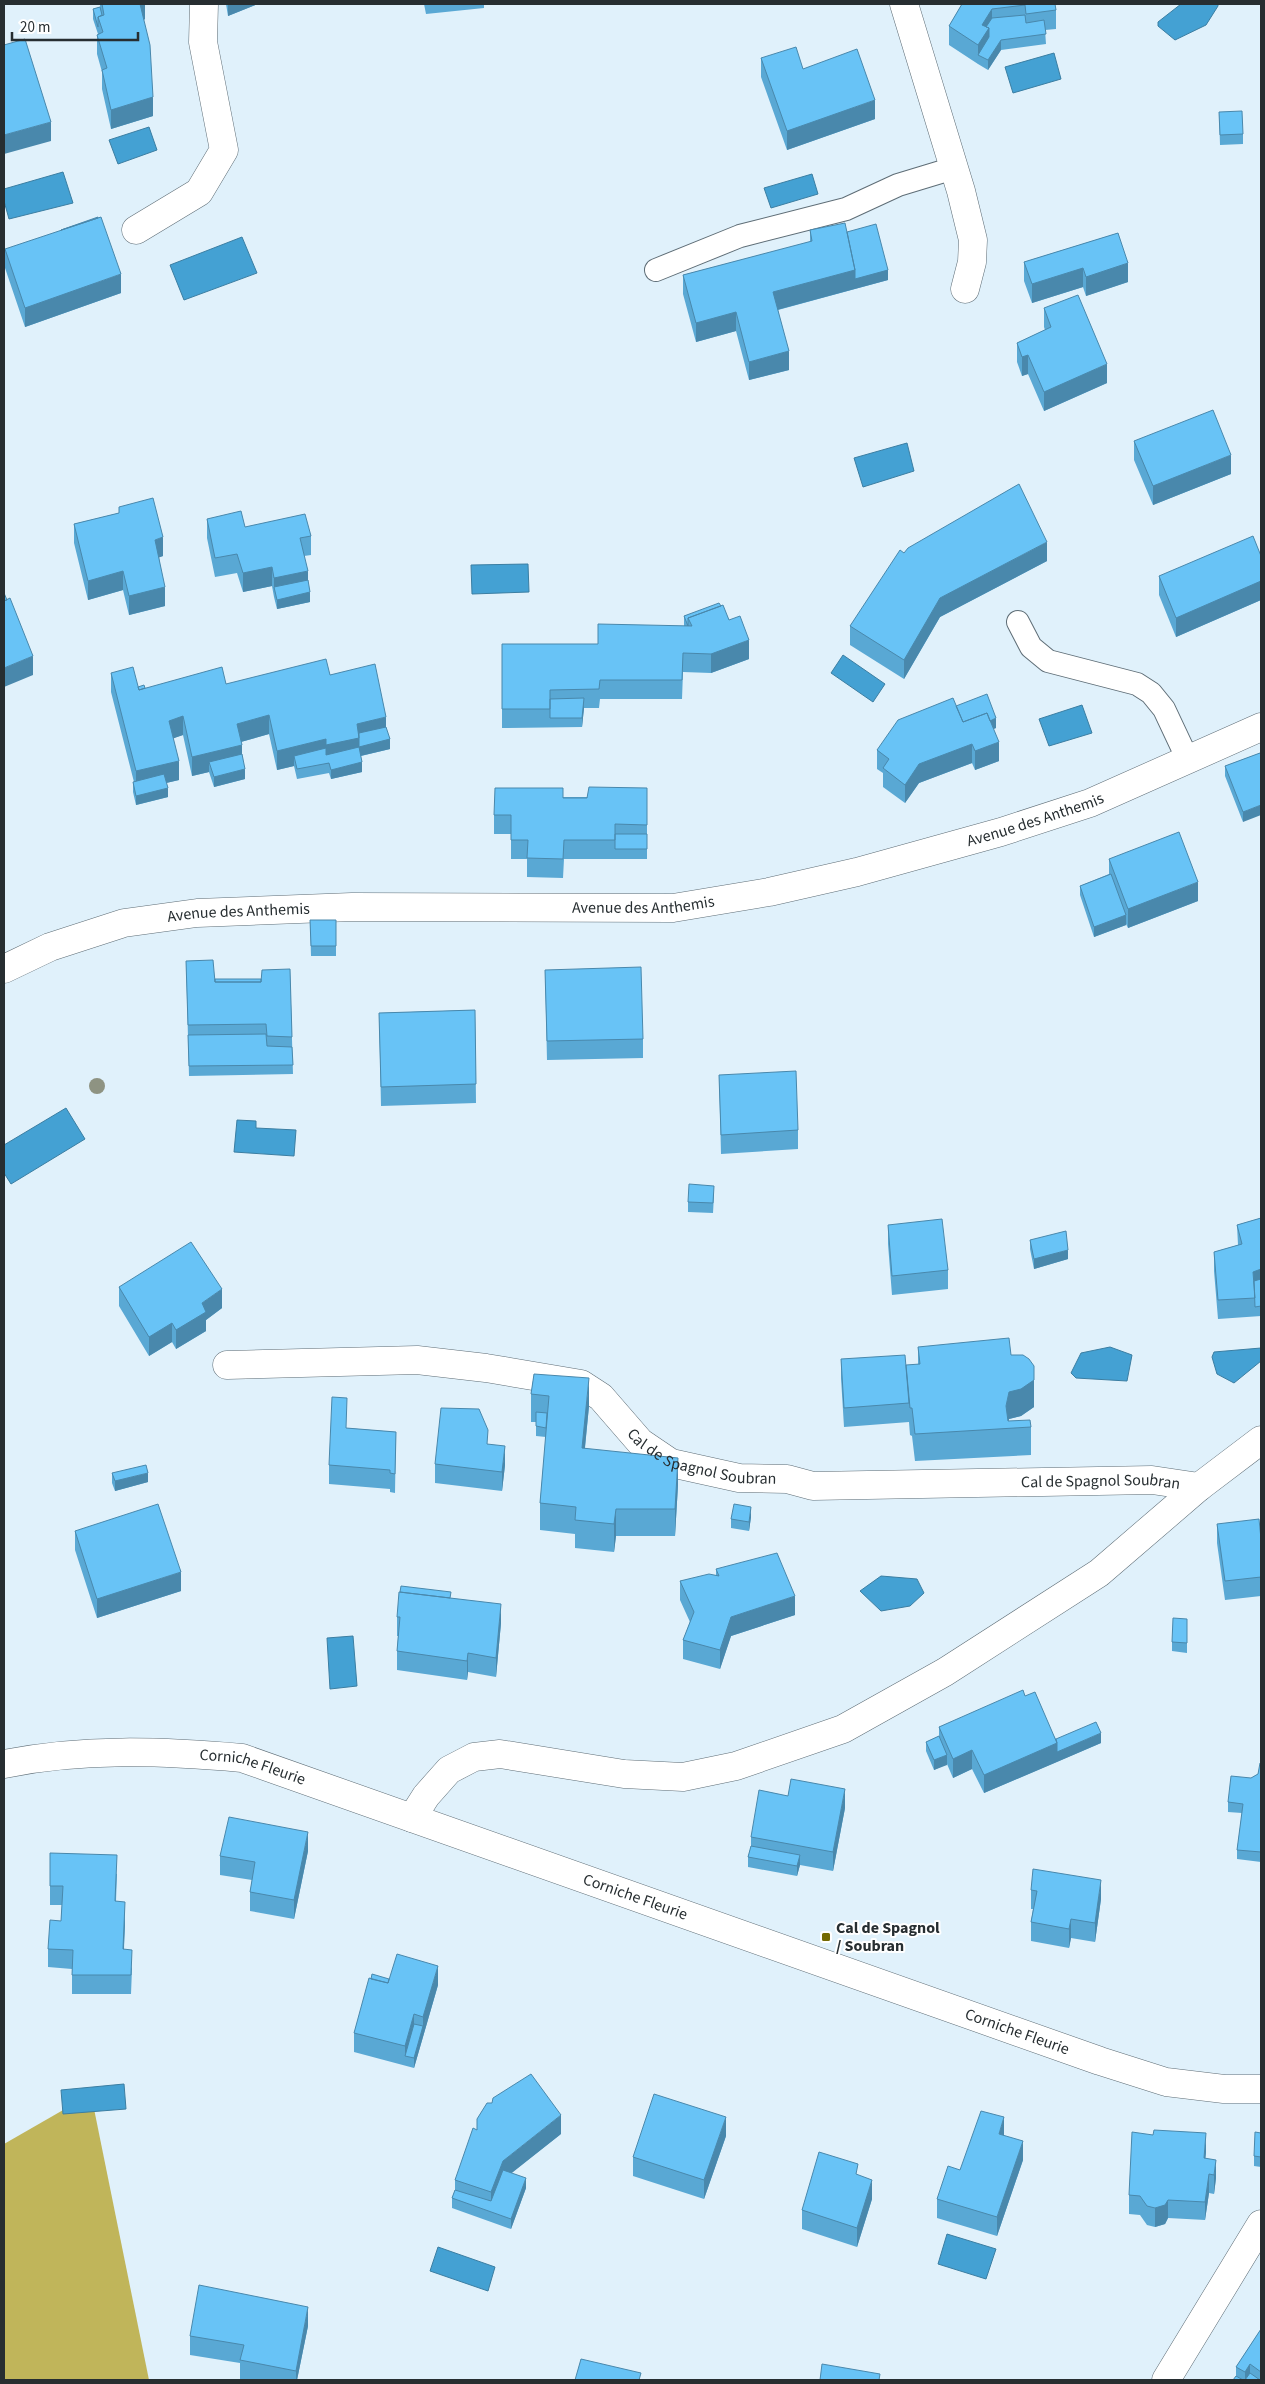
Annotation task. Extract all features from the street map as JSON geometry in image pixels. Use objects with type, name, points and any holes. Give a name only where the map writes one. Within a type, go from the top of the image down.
[{"type":"street","points":[[136,230],[199,192],[224,150],[203,42],[204,4]]},
{"type":"street","points":[[904,4],[954,168],[973,240],[972,262],[965,289]]},
{"type":"street","name":"Avenue des Anthemis","points":[[4,969],[50,947],[124,923],[196,914],[352,907],[673,908],[760,893],[857,872],[1001,832],[1090,803],[1261,727]]},
{"type":"street","name":"Cal de Spagnol Soubran","points":[[227,1365],[417,1360],[486,1368],[581,1384],[601,1396],[640,1442],[671,1464],[739,1478],[787,1479],[813,1486],[1152,1480],[1199,1487]]},
{"type":"street","name":"Cal de Spagnol Soubran","points":[[412,1818],[426,1796],[449,1770],[474,1757],[500,1754],[624,1774],[683,1777],[736,1766],[843,1730],[945,1672],[1099,1573],[1199,1487],[1261,1440]]},
{"type":"street","name":"Corniche Fleurie","points":[[4,1764],[40,1757],[95,1753],[171,1752],[242,1758],[1100,2061],[1166,2082],[1224,2089],[1261,2089]]},
{"type":"street","points":[[1166,2380],[1261,2224]]},
{"type":"lane","points":[[656,270],[740,236],[846,209],[898,185],[954,168]]},
{"type":"lane","points":[[1018,622],[1031,647],[1048,661],[1137,684],[1151,693],[1164,709],[1188,760]]},
{"type":"shaded area","points":[[91,2094],[149,2380],[4,2380],[4,2144]]},
{"type":"water","points":[[1181,4],[1218,4],[1218,6],[1206,25],[1175,40],[1158,26],[1158,22]]},
{"type":"water","points":[[1054,53],[1061,79],[1013,93],[1005,67]]},
{"type":"water","points":[[149,127],[157,150],[118,164],[109,140]]},
{"type":"water","points":[[63,172],[73,203],[9,219],[4,201],[4,189]]},
{"type":"water","points":[[812,174],[818,194],[771,208],[764,188]]},
{"type":"water","points":[[242,237],[257,273],[184,300],[170,265]]},
{"type":"water","points":[[907,443],[914,471],[863,487],[854,458]]},
{"type":"water","points":[[528,564],[529,592],[472,594],[471,565]]},
{"type":"water","points":[[843,655],[885,684],[873,702],[831,673]]},
{"type":"water","points":[[1082,705],[1092,733],[1049,746],[1039,719]]},
{"type":"water","points":[[66,1108],[85,1139],[11,1184],[4,1173],[4,1145]]},
{"type":"water","points":[[237,1120],[256,1121],[256,1128],[296,1130],[294,1156],[234,1152]]},
{"type":"water","points":[[1110,1347],[1132,1355],[1127,1381],[1076,1378],[1071,1373],[1081,1353]]},
{"type":"water","points":[[1261,1348],[1261,1361],[1234,1383],[1217,1374],[1212,1357],[1214,1352]]},
{"type":"water","points":[[881,1576],[917,1579],[924,1593],[910,1606],[881,1611],[860,1591]]},
{"type":"water","points":[[353,1636],[357,1686],[330,1689],[327,1638]]},
{"type":"water","points":[[124,2084],[126,2109],[63,2114],[61,2090]]},
{"type":"water","points":[[947,2234],[996,2249],[986,2279],[938,2264]]},
{"type":"water","points":[[438,2247],[495,2267],[488,2291],[430,2271]]},
{"type":"building","points":[[102,4],[140,4],[150,45],[153,97],[111,110],[102,70],[107,68],[97,35],[103,32],[98,17],[104,15]]},
{"type":"building","points":[[962,4],[1055,4],[1056,10],[1026,14],[1025,5],[992,9],[982,25],[989,28],[978,45],[949,26]]},
{"type":"building","points":[[100,7],[102,15],[98,17],[98,27],[93,9]]},
{"type":"building","points":[[1025,15],[1026,23],[1044,20],[1046,34],[1001,40],[988,60],[978,55],[989,37],[989,28],[986,27],[992,18]]},
{"type":"building","points":[[25,39],[51,122],[4,135],[4,45]]},
{"type":"building","points":[[796,47],[803,69],[857,49],[875,100],[787,131],[761,58]]},
{"type":"building","points":[[1242,111],[1243,134],[1220,135],[1219,112]]},
{"type":"building","points":[[98,217],[98,218],[61,230]]},
{"type":"building","points":[[101,217],[121,274],[25,308],[5,249]]},
{"type":"building","points":[[845,223],[855,270],[773,292],[789,351],[749,362],[736,312],[696,323],[683,275],[812,241],[810,230]]},
{"type":"building","points":[[876,224],[888,270],[855,279],[855,270],[847,232]]},
{"type":"building","points":[[1118,233],[1128,263],[1086,277],[1083,268],[1032,284],[1024,262]]},
{"type":"building","points":[[1078,295],[1107,364],[1044,392],[1028,355],[1022,357],[1017,343],[1051,327],[1044,308]]},
{"type":"building","points":[[1213,410],[1231,455],[1153,486],[1134,441]]},
{"type":"building","points":[[1019,484],[1047,542],[940,598],[904,660],[850,626],[900,550],[904,553],[908,548]]},
{"type":"building","points":[[153,498],[163,537],[155,540],[165,587],[129,596],[123,571],[88,581],[74,524],[119,513],[119,507]]},
{"type":"building","points":[[241,511],[245,527],[305,514],[311,536],[300,538],[308,571],[274,578],[272,567],[243,573],[237,554],[215,558],[207,519]]},
{"type":"building","points":[[1253,536],[1261,556],[1261,581],[1176,618],[1159,576]]},
{"type":"building","points":[[308,580],[310,592],[277,600],[274,587]]},
{"type":"building","points":[[10,598],[33,656],[4,668],[4,601]]},
{"type":"building","points":[[719,603],[721,606],[688,618],[688,626],[684,616]]},
{"type":"building","points":[[723,605],[729,620],[740,616],[749,640],[711,654],[683,653],[682,680],[600,680],[599,689],[550,690],[550,709],[502,709],[502,644],[598,644],[598,624],[692,626],[688,618]]},
{"type":"building","points":[[326,659],[330,675],[375,664],[386,717],[357,724],[359,738],[326,745],[326,739],[277,751],[269,715],[237,724],[242,745],[192,757],[183,716],[169,721],[179,761],[136,771],[111,673],[133,667],[139,690],[222,667],[226,684]]},
{"type":"building","points":[[144,685],[145,688],[139,690],[138,687]]},
{"type":"building","points":[[987,694],[996,718],[990,721],[987,713],[963,722],[956,706]]},
{"type":"building","points":[[584,698],[582,718],[550,718],[550,699]]},
{"type":"building","points":[[953,698],[963,722],[987,713],[999,742],[975,751],[972,744],[919,764],[905,785],[883,768],[889,759],[877,750],[898,720]]},
{"type":"building","points":[[386,727],[390,739],[359,747],[359,733]]},
{"type":"building","points":[[359,747],[362,762],[331,770],[329,763],[297,769],[294,756],[326,748],[326,755]]},
{"type":"building","points":[[1260,753],[1261,805],[1243,812],[1225,766]]},
{"type":"building","points":[[242,754],[245,769],[214,777],[209,762]]},
{"type":"building","points":[[164,774],[168,788],[136,796],[133,782]]},
{"type":"building","points":[[589,787],[647,788],[647,825],[615,824],[615,840],[564,840],[563,859],[527,858],[528,840],[511,840],[511,815],[494,815],[495,788],[563,788],[563,798],[587,798]]},
{"type":"building","points":[[1179,832],[1198,882],[1128,909],[1109,859]]},
{"type":"building","points":[[615,834],[647,834],[647,849],[615,849]]},
{"type":"building","points":[[1111,874],[1126,915],[1094,927],[1080,886]]},
{"type":"building","points":[[310,920],[336,920],[336,946],[311,946]]},
{"type":"building","points":[[213,960],[215,982],[261,982],[262,970],[290,969],[292,1037],[267,1036],[266,1024],[188,1025],[186,961]]},
{"type":"building","points":[[641,967],[643,1039],[547,1041],[545,970]]},
{"type":"building","points":[[215,979],[261,979],[261,982],[215,982]]},
{"type":"building","points":[[475,1010],[476,1084],[381,1087],[379,1013]]},
{"type":"building","points":[[266,1034],[267,1046],[292,1047],[293,1065],[189,1066],[188,1035]]},
{"type":"building","points":[[796,1071],[798,1130],[721,1135],[719,1075]]},
{"type":"building","points":[[689,1184],[714,1186],[713,1203],[688,1202]]},
{"type":"building","points":[[1261,1218],[1261,1269],[1253,1272],[1255,1298],[1218,1300],[1214,1252],[1242,1244],[1237,1225]]},
{"type":"building","points":[[942,1219],[948,1270],[892,1276],[888,1225]]},
{"type":"building","points":[[1066,1231],[1068,1250],[1034,1259],[1030,1240]]},
{"type":"building","points":[[191,1242],[222,1289],[202,1303],[206,1312],[176,1330],[172,1323],[149,1337],[119,1287]]},
{"type":"building","points":[[1261,1279],[1261,1306],[1255,1307],[1254,1281]]},
{"type":"building","points":[[1009,1338],[1011,1355],[1023,1355],[1034,1366],[1034,1380],[1021,1389],[1009,1392],[1006,1406],[1008,1421],[1030,1420],[1031,1427],[915,1434],[912,1408],[910,1408],[906,1365],[920,1364],[918,1347]]},
{"type":"building","points":[[905,1355],[909,1403],[844,1408],[841,1359]]},
{"type":"building","points":[[534,1374],[589,1378],[582,1448],[678,1458],[675,1509],[616,1509],[614,1524],[575,1520],[576,1507],[540,1503],[549,1396],[531,1394]]},
{"type":"building","points":[[332,1397],[347,1398],[346,1428],[396,1432],[395,1474],[390,1473],[390,1470],[329,1465]]},
{"type":"building","points":[[441,1408],[479,1409],[488,1430],[487,1444],[505,1446],[502,1472],[435,1464]]},
{"type":"building","points":[[536,1412],[547,1413],[546,1428],[536,1426]]},
{"type":"building","points":[[146,1465],[148,1473],[115,1481],[112,1473]]},
{"type":"building","points":[[158,1504],[181,1572],[97,1599],[75,1531]]},
{"type":"building","points":[[734,1504],[751,1507],[749,1522],[731,1519]]},
{"type":"building","points":[[1259,1519],[1261,1577],[1225,1581],[1217,1524]]},
{"type":"building","points":[[777,1553],[795,1596],[731,1617],[720,1650],[683,1640],[694,1612],[680,1581],[709,1574],[719,1576],[716,1569]]},
{"type":"building","points":[[401,1586],[451,1592],[450,1598],[400,1592]]},
{"type":"building","points":[[399,1592],[501,1604],[496,1658],[468,1653],[467,1661],[397,1651],[400,1617],[397,1617]]},
{"type":"building","points":[[1173,1618],[1187,1619],[1187,1643],[1172,1642]]},
{"type":"building","points":[[1023,1690],[1025,1696],[1035,1692],[1057,1743],[984,1775],[972,1750],[953,1759],[939,1727]]},
{"type":"building","points":[[1096,1722],[1101,1733],[1057,1752],[1056,1739]]},
{"type":"building","points":[[939,1736],[947,1755],[934,1760],[926,1742]]},
{"type":"building","points":[[1260,1763],[1261,1852],[1237,1850],[1243,1804],[1228,1802],[1231,1776],[1251,1778],[1258,1774]]},
{"type":"building","points":[[791,1779],[845,1789],[833,1852],[751,1837],[759,1790],[788,1796]]},
{"type":"building","points":[[229,1817],[308,1832],[294,1900],[250,1892],[255,1862],[220,1856]]},
{"type":"building","points":[[751,1846],[800,1855],[797,1866],[748,1857]]},
{"type":"building","points":[[50,1853],[117,1855],[115,1901],[125,1902],[123,1949],[132,1950],[131,1975],[72,1975],[73,1950],[48,1949],[50,1920],[61,1921],[63,1886],[50,1886]]},
{"type":"building","points":[[1033,1869],[1101,1880],[1095,1923],[1071,1919],[1069,1929],[1031,1922],[1037,1891],[1031,1890]]},
{"type":"building","points":[[397,1954],[438,1966],[423,2017],[414,2014],[405,2046],[354,2033],[369,1978],[388,1983]]},
{"type":"building","points":[[372,1974],[389,1979],[388,1983],[371,1979]]},
{"type":"building","points":[[414,2024],[423,2026],[414,2058],[405,2056]]},
{"type":"building","points":[[531,2074],[561,2115],[503,2161],[491,2192],[455,2180],[473,2128],[477,2130],[477,2119],[487,2103],[492,2103],[493,2098]]},
{"type":"building","points":[[654,2094],[726,2117],[704,2180],[633,2157]]},
{"type":"building","points":[[981,2111],[1004,2117],[999,2134],[1023,2141],[997,2217],[937,2199],[948,2166],[960,2170]]},
{"type":"building","points":[[1154,2130],[1206,2133],[1204,2158],[1216,2160],[1214,2175],[1209,2174],[1205,2202],[1168,2200],[1165,2205],[1155,2208],[1147,2206],[1140,2196],[1129,2195],[1132,2132],[1153,2135]]},
{"type":"building","points":[[1255,2132],[1261,2133],[1261,2157],[1254,2156]]},
{"type":"building","points":[[819,2152],[858,2164],[856,2174],[872,2180],[857,2228],[802,2210]]},
{"type":"building","points":[[503,2170],[526,2178],[511,2219],[452,2198],[455,2190],[491,2201]]},
{"type":"building","points":[[199,2285],[308,2307],[296,2371],[240,2360],[244,2345],[190,2336]]},
{"type":"building","points":[[1261,2329],[1261,2372],[1250,2364],[1245,2372],[1236,2367]]},
{"type":"building","points":[[581,2359],[641,2373],[639,2380],[575,2380]]},
{"type":"building","points":[[822,2364],[880,2374],[879,2380],[820,2380]]},
{"type":"building","points":[[1250,2373],[1260,2380],[1245,2380]]},
{"type":"building","points":[[1236,2376],[1243,2380],[1233,2380]]},
{"type":"place","name":"Cal de Spagnol / Soubran","points":[[826,1937]]}]
